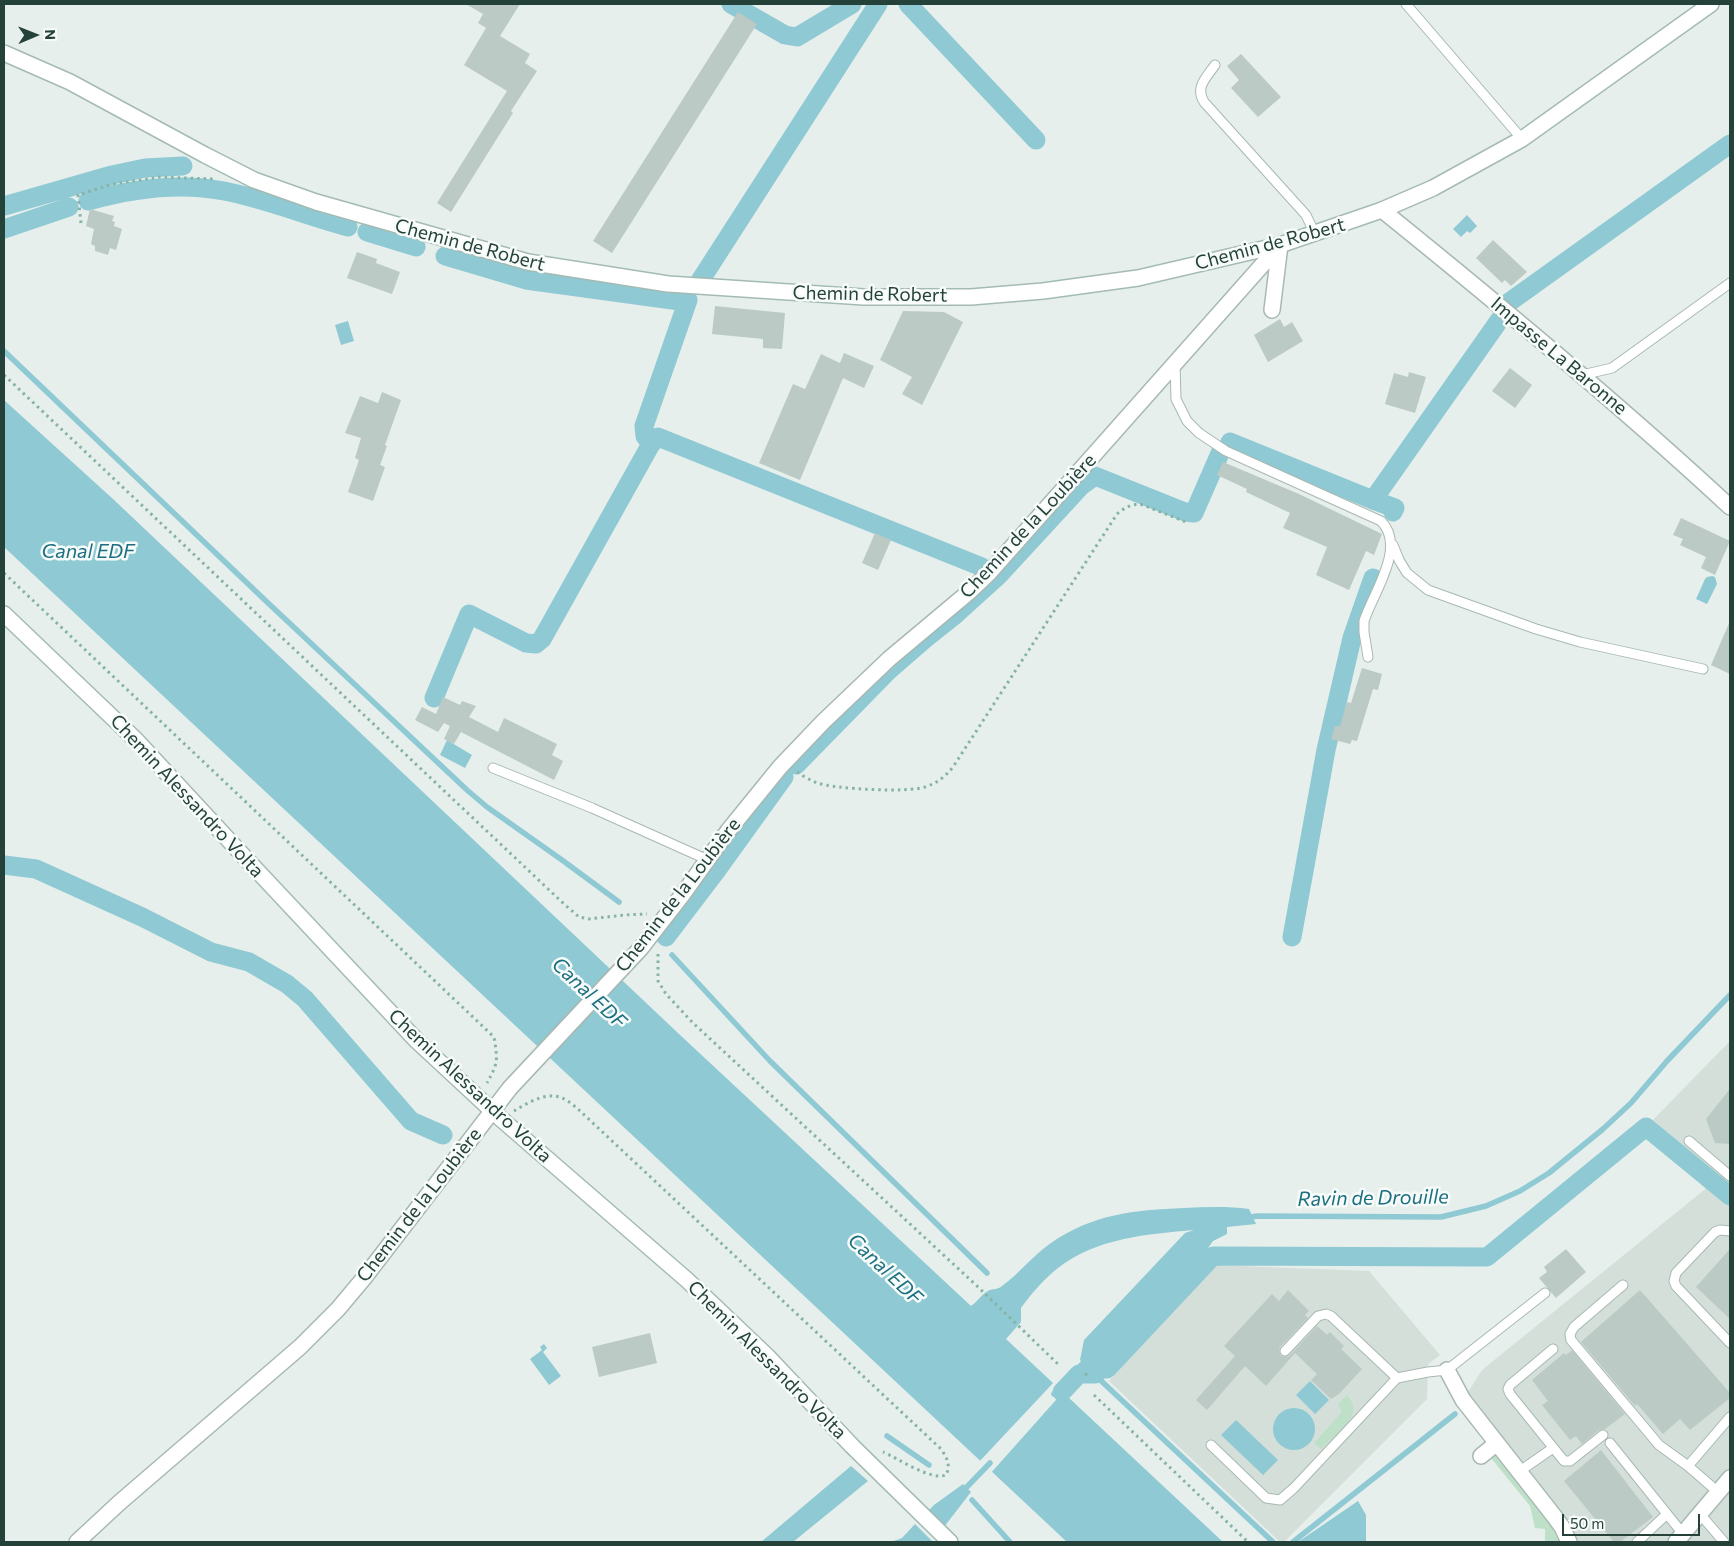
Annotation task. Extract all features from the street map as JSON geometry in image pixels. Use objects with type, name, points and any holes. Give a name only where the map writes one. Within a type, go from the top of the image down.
[{"type":"street","name":"Chemin de Robert","points":[[4,53],[70,82],[234,170],[274,187],[358,215],[528,262],[668,284],[864,297],[971,296],[1043,291],[1138,278],[1280,245],[1382,210],[1434,188],[1522,139],[1711,4]]},
{"type":"street","name":"Impasse La Baronne","points":[[1382,210],[1494,301],[1663,444],[1730,507]]},
{"type":"street","points":[[1272,310],[1280,245]]},
{"type":"street","name":"Chemin de la Loubière","points":[[77,1542],[118,1503],[316,1333],[364,1278],[496,1114],[510,1088],[641,948],[759,792],[823,722],[869,678],[989,573],[1280,245]]},
{"type":"street","name":"Chemin Alessandro Volta","points":[[4,614],[137,741],[417,1041],[478,1099],[687,1280],[767,1356],[852,1446],[947,1540]]},
{"type":"street","points":[[1447,1370],[1464,1400],[1562,1527],[1569,1542]]},
{"type":"street","points":[[1481,1456],[1497,1443]]},
{"type":"street","points":[[1679,1538],[1730,1478]]},
{"type":"lane","points":[[1406,4],[1522,139]]},
{"type":"lane","points":[[1215,65],[1200,87],[1200,97],[1306,214],[1315,234]]},
{"type":"lane","points":[[1582,375],[1612,368],[1730,283]]},
{"type":"lane","points":[[1175,362],[1176,399],[1187,421],[1199,433],[1226,451],[1381,521],[1388,528],[1399,560],[1407,573],[1428,590],[1571,639],[1703,669]]},
{"type":"lane","points":[[1368,657],[1364,621],[1389,560],[1391,549],[1390,535]]},
{"type":"lane","points":[[493,768],[592,808],[708,860]]},
{"type":"lane","points":[[1689,1141],[1727,1173],[1730,1163]]},
{"type":"lane","points":[[1730,1231],[1720,1230],[1714,1232],[1679,1269],[1674,1281],[1676,1286],[1730,1343]]},
{"type":"lane","points":[[1623,1285],[1574,1327],[1570,1334],[1571,1340],[1659,1445],[1688,1466],[1718,1492]]},
{"type":"lane","points":[[1211,1445],[1266,1498],[1280,1500],[1294,1488],[1397,1378],[1447,1370],[1545,1293]]},
{"type":"lane","points":[[1285,1351],[1318,1316],[1326,1314],[1331,1316],[1397,1378]]},
{"type":"lane","points":[[1553,1349],[1510,1384],[1508,1389],[1510,1394],[1561,1460],[1570,1461],[1604,1436]]},
{"type":"lane","points":[[1688,1466],[1730,1417]]},
{"type":"lane","points":[[1610,1443],[1667,1514],[1679,1538]]},
{"type":"lane","points":[[1520,1471],[1552,1448]]},
{"type":"lane","points":[[1637,1542],[1667,1514]]},
{"type":"lane","points":[[1700,1514],[1724,1542]]},
{"type":"path","points":[[81,223],[78,195],[113,184],[160,177],[217,179]]},
{"type":"path","points":[[4,375],[564,904],[580,917],[589,919],[624,915],[663,919],[658,982],[666,994],[693,1023],[977,1286],[1060,1366]]},
{"type":"path","points":[[784,764],[817,782],[830,786],[912,791],[938,782],[953,767],[1118,514],[1132,504],[1137,504],[1186,522]]},
{"type":"path","points":[[4,573],[494,1037],[497,1064],[478,1099]]},
{"type":"path","points":[[496,1114],[550,1095],[563,1098],[579,1110],[941,1449],[948,1460],[949,1469],[946,1475],[941,1477],[924,1472],[880,1451]]},
{"type":"path","points":[[1086,1373],[1086,1379]]},
{"type":"path","points":[[1094,1395],[1248,1542]]},
{"type":"shaded area","points":[[1730,1041],[1730,1542],[1567,1542],[1463,1400],[1482,1370],[1709,1186],[1646,1127]]},
{"type":"shaded area","points":[[1214,1265],[1369,1271],[1440,1355],[1428,1364],[1427,1399],[1284,1542],[1280,1542],[1109,1381]]},
{"type":"green space","points":[[1347,1395],[1353,1406],[1353,1413],[1344,1427],[1321,1449],[1314,1443],[1341,1413],[1338,1404]]},
{"type":"green space","points":[[1495,1454],[1548,1519],[1559,1542],[1545,1542],[1545,1529],[1535,1528],[1530,1506],[1491,1458]]},
{"type":"water","points":[[1467,215],[1477,226],[1470,233],[1467,231],[1461,237],[1453,229]]},
{"type":"water","points":[[348,321],[354,341],[341,345],[335,325]]},
{"type":"water","name":"Canal EDF","points":[[4,400],[113,499],[679,1034],[971,1306],[986,1292],[997,1289],[1008,1281],[1051,1243],[1067,1233],[1098,1220],[1114,1215],[1148,1210],[1216,1207],[1249,1209],[1256,1224],[1227,1227],[1227,1234],[1213,1241],[1203,1255],[1103,1361],[1086,1367],[1080,1360],[1084,1340],[1185,1233],[1194,1230],[1123,1239],[1089,1250],[1073,1258],[1053,1272],[1029,1297],[1021,1308],[1021,1322],[1006,1339],[1223,1542],[1067,1542],[4,547]]},
{"type":"water","points":[[1712,576],[1715,577],[1717,584],[1707,604],[1696,599],[1705,579]]},
{"type":"water","points":[[447,740],[472,755],[465,768],[440,755]]},
{"type":"water","points":[[544,1344],[547,1348],[543,1352],[561,1376],[549,1385],[530,1359],[542,1350],[540,1347]]},
{"type":"water","points":[[1310,1381],[1329,1400],[1315,1414],[1296,1395]]},
{"type":"water","points":[[1298,1408],[1306,1411],[1312,1417],[1315,1429],[1312,1441],[1306,1447],[1290,1450],[1282,1447],[1276,1441],[1273,1425],[1276,1417],[1282,1411]]},
{"type":"water","points":[[1236,1420],[1278,1460],[1263,1475],[1221,1435]]},
{"type":"water","points":[[851,1466],[868,1481],[793,1542],[761,1542]]},
{"type":"water","points":[[963,1484],[971,1492],[944,1527],[928,1511]]},
{"type":"water","points":[[1358,1501],[1366,1515],[1366,1542],[1298,1542]]},
{"type":"water","points":[[915,1524],[932,1541],[891,1542],[902,1538]]},
{"type":"pier","points":[[1054,1382],[1064,1391],[990,1474],[978,1463]]},
{"type":"building","points":[[466,4],[520,4],[500,36],[530,54],[525,63],[537,71],[451,212],[437,203],[507,91],[464,65],[486,28],[478,23],[483,14]]},
{"type":"building","points":[[738,12],[757,24],[612,253],[593,241]]},
{"type":"building","points":[[1241,54],[1281,97],[1258,117],[1231,88],[1239,80],[1227,66]]},
{"type":"building","points":[[90,209],[114,216],[112,221],[115,222],[114,226],[122,229],[116,250],[110,248],[108,255],[95,251],[95,246],[91,244],[94,229],[86,226]]},
{"type":"building","points":[[1493,240],[1527,272],[1511,286],[1505,280],[1502,283],[1476,258]]},
{"type":"building","points":[[357,252],[377,259],[376,263],[400,272],[392,294],[347,278]]},
{"type":"building","points":[[715,306],[785,313],[782,349],[763,348],[763,339],[712,334]]},
{"type":"building","points":[[903,311],[944,312],[963,322],[922,405],[902,394],[912,377],[880,360]]},
{"type":"building","points":[[1280,319],[1284,327],[1292,322],[1303,341],[1268,362],[1254,335]]},
{"type":"building","points":[[844,353],[874,366],[864,388],[843,378],[800,480],[759,463],[793,384],[805,389],[821,354],[840,363]]},
{"type":"building","points":[[1510,368],[1532,385],[1515,408],[1492,391]]},
{"type":"building","points":[[1409,372],[1426,377],[1415,413],[1385,404],[1394,373],[1408,377]]},
{"type":"building","points":[[382,392],[401,400],[385,445],[387,446],[380,465],[385,467],[373,501],[348,492],[359,460],[355,458],[361,438],[345,433],[360,396],[378,403]]},
{"type":"building","points":[[1223,462],[1299,494],[1382,534],[1374,555],[1366,551],[1349,590],[1316,575],[1327,547],[1283,528],[1290,513],[1246,492],[1247,489],[1217,475]]},
{"type":"building","points":[[1681,518],[1730,541],[1715,575],[1701,568],[1706,557],[1680,545],[1683,539],[1673,535]]},
{"type":"building","points":[[875,533],[891,540],[878,570],[862,563]]},
{"type":"building","points":[[1730,621],[1730,674],[1711,665]]},
{"type":"building","points":[[1362,668],[1382,674],[1378,690],[1373,689],[1357,741],[1352,740],[1350,744],[1331,739],[1335,726],[1340,726],[1347,702],[1351,703]]},
{"type":"building","points":[[443,697],[460,705],[462,701],[476,706],[469,717],[498,732],[504,718],[557,744],[552,755],[563,761],[554,780],[461,732],[454,744],[444,739],[450,726],[444,723],[438,732],[415,720],[422,707],[436,714]]},
{"type":"building","points":[[1730,1089],[1730,1144],[1715,1143],[1706,1119]]},
{"type":"building","points":[[1566,1249],[1586,1272],[1556,1298],[1539,1278],[1547,1272],[1544,1267]]},
{"type":"building","points":[[1730,1249],[1730,1319],[1696,1287]]},
{"type":"building","points":[[1288,1290],[1309,1311],[1305,1315],[1308,1318],[1280,1347],[1280,1355],[1284,1357],[1289,1356],[1317,1326],[1327,1335],[1330,1332],[1344,1346],[1341,1349],[1362,1369],[1339,1394],[1331,1399],[1311,1380],[1317,1374],[1295,1353],[1266,1386],[1245,1366],[1207,1410],[1196,1400],[1235,1356],[1224,1346],[1272,1294],[1279,1301]]},
{"type":"building","points":[[1640,1290],[1730,1393],[1730,1398],[1690,1430],[1680,1419],[1663,1434],[1637,1404],[1635,1406],[1581,1342]]},
{"type":"building","points":[[650,1333],[657,1363],[599,1377],[592,1347]]},
{"type":"building","points":[[1572,1350],[1625,1414],[1605,1429],[1599,1430],[1582,1444],[1576,1436],[1570,1440],[1542,1405],[1548,1401],[1532,1380],[1564,1353],[1566,1355]]},
{"type":"building","points":[[1601,1450],[1653,1517],[1620,1542],[1614,1542],[1564,1481]]},
{"type":"waterway","points":[[731,4],[785,35],[797,37],[852,4]]},
{"type":"waterway","points":[[700,281],[878,4]]},
{"type":"waterway","points":[[908,4],[1036,140]]},
{"type":"waterway","points":[[1508,303],[1730,144]]},
{"type":"waterway","points":[[4,206],[112,175],[145,168],[183,166]]},
{"type":"waterway","points":[[88,201],[121,193],[155,188],[207,188],[255,198],[348,227]]},
{"type":"waterway","points":[[4,229],[69,207]]},
{"type":"waterway","points":[[367,232],[416,247]]},
{"type":"waterway","points":[[445,256],[526,280],[687,302]]},
{"type":"waterway","points":[[434,698],[469,614],[526,643],[536,644],[542,639],[651,444],[645,436],[644,426],[688,300]]},
{"type":"waterway","points":[[1393,512],[1395,508],[1373,500],[1503,315]]},
{"type":"waterway","points":[[4,351],[467,790],[487,807],[619,902]]},
{"type":"waterway","points":[[651,444],[658,437],[982,567]]},
{"type":"waterway","points":[[1230,442],[1373,500]]},
{"type":"waterway","points":[[796,765],[888,671],[998,576],[1081,486],[1095,476],[1185,512],[1194,513],[1221,451]]},
{"type":"waterway","points":[[1292,937],[1326,750],[1352,638],[1373,578]]},
{"type":"waterway","points":[[666,937],[784,777]]},
{"type":"waterway","points":[[4,865],[36,869],[142,917],[211,952],[249,962],[287,984],[305,999],[411,1121],[443,1135]]},
{"type":"waterway","points":[[672,955],[770,1061],[987,1273]]},
{"type":"waterway","name":"Ravin de Drouille","points":[[1245,1218],[1257,1216],[1441,1217],[1486,1206],[1520,1191],[1549,1173],[1603,1129],[1631,1103],[1667,1061],[1730,995]]},
{"type":"waterway","points":[[1062,1392],[1079,1374],[1096,1374],[1097,1369],[1107,1369],[1213,1256],[1487,1257],[1646,1127],[1730,1196]]},
{"type":"waterway","points":[[1054,1394],[1087,1359]]},
{"type":"waterway","points":[[1097,1377],[1273,1542]]},
{"type":"waterway","points":[[1293,1542],[1455,1414]]},
{"type":"waterway","points":[[887,1436],[929,1465]]},
{"type":"waterway","points":[[962,1492],[990,1463]]},
{"type":"waterway","points":[[972,1500],[1010,1542]]}]
